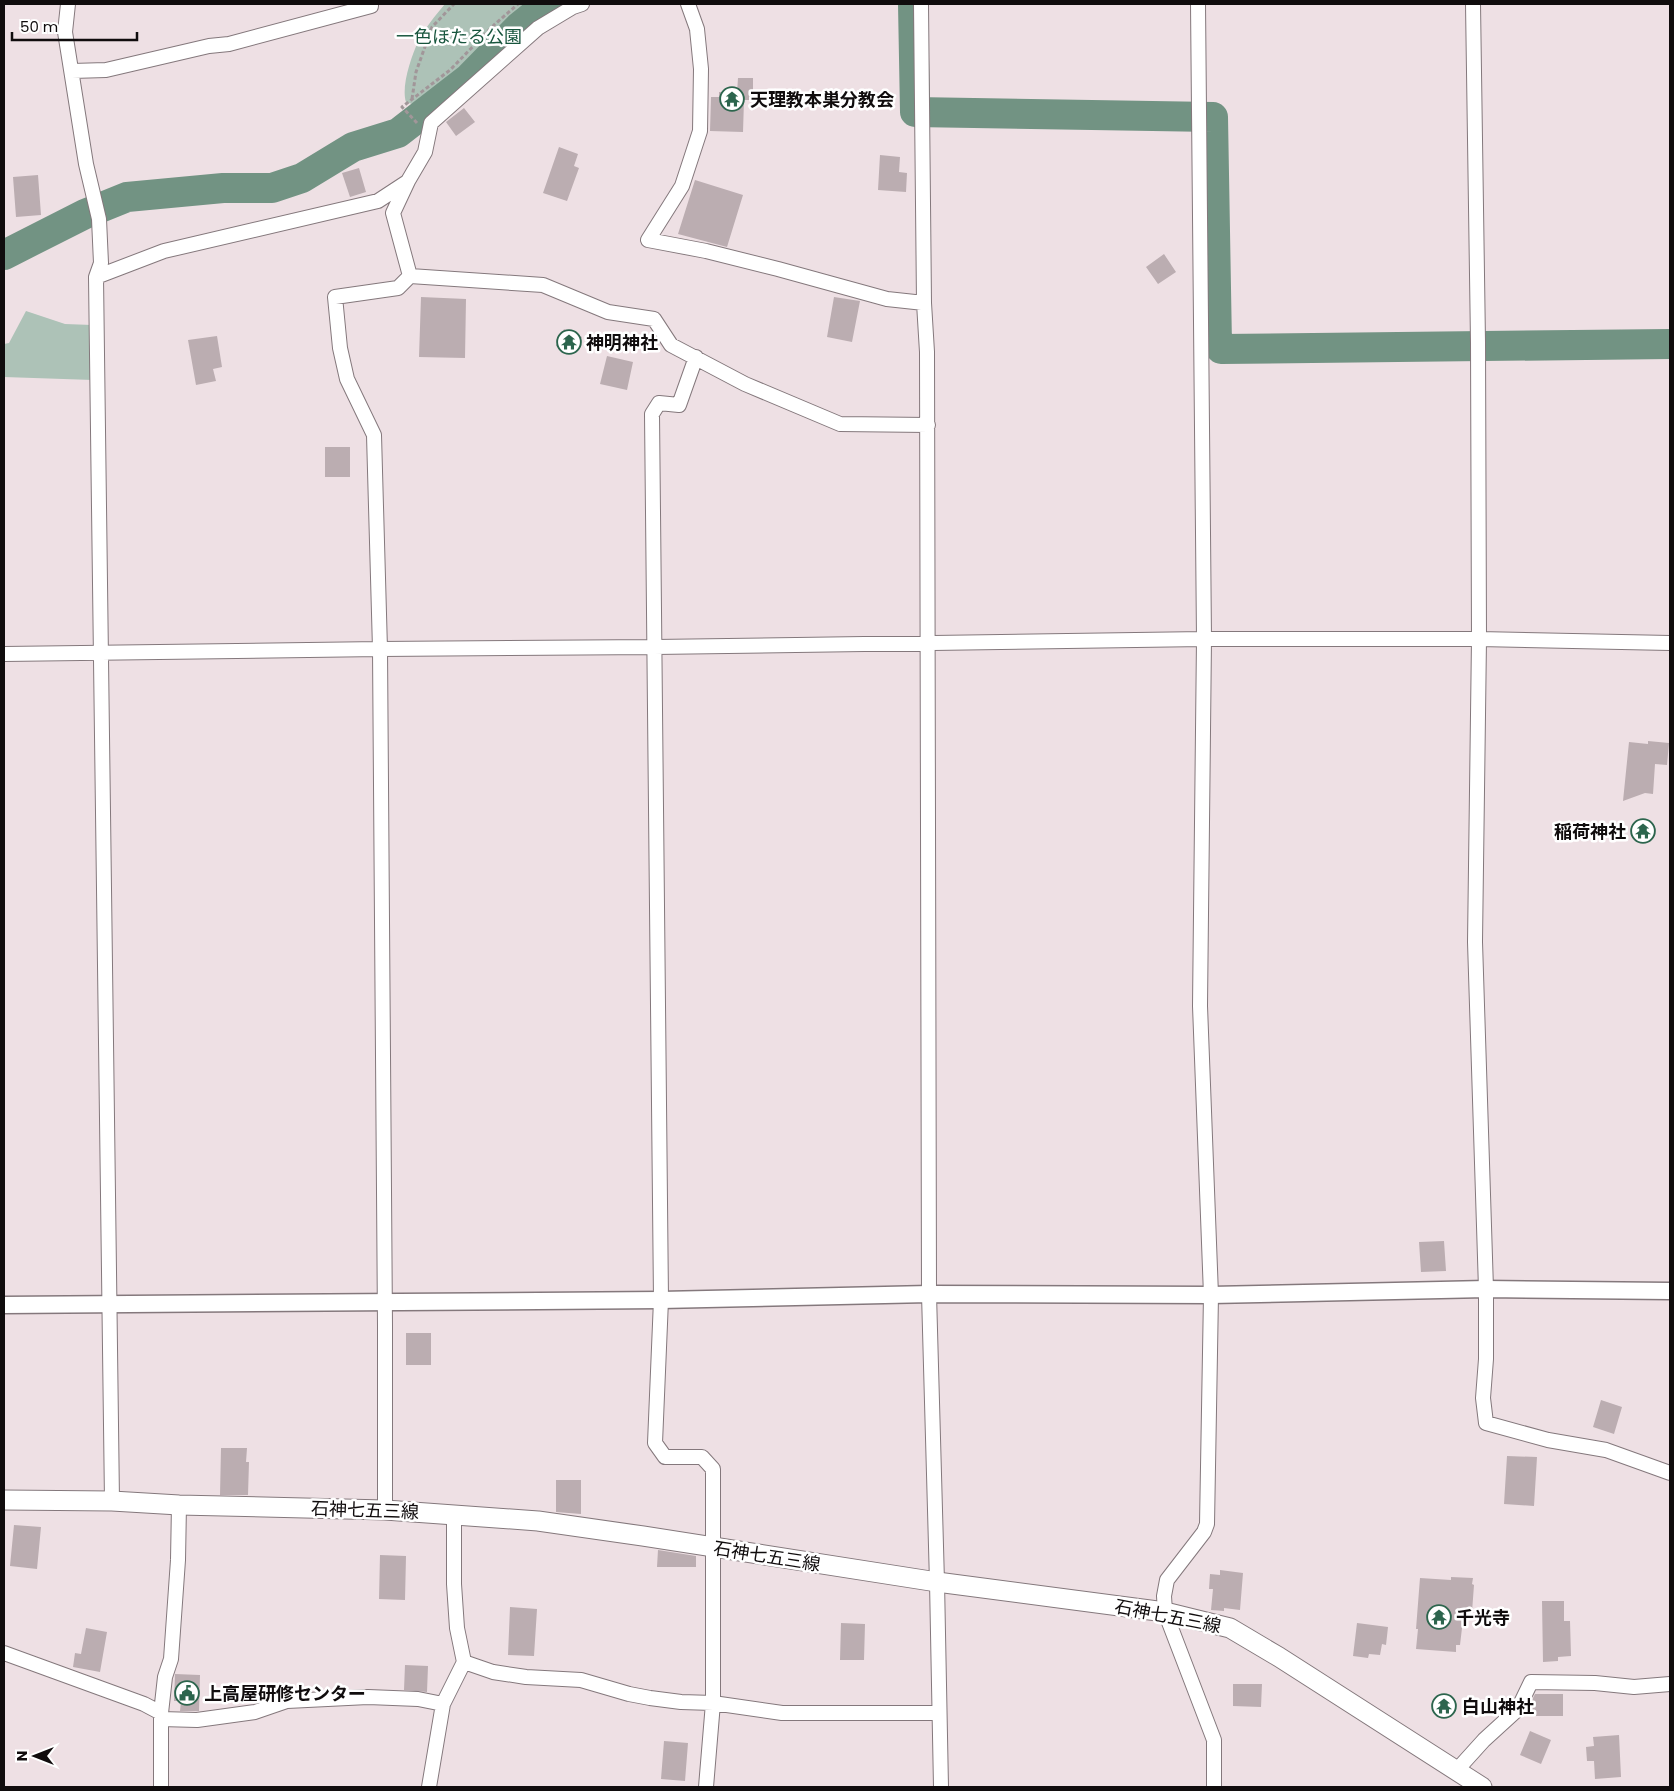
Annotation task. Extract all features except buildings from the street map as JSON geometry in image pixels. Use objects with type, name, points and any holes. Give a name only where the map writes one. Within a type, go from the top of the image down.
[{"type":"main road","name":"石神七五三線","points":[[4,1500],[112,1501],[179,1505],[385,1510],[538,1521],[937,1582],[1165,1612],[1230,1628],[1279,1657],[1482,1787]]},
{"type":"street","points":[[68,4],[65,32],[86,164],[99,219],[101,263],[96,277],[112,1501]]},
{"type":"street","points":[[72,71],[106,70],[209,46],[228,44],[320,21],[371,6],[371,4]]},
{"type":"street","points":[[410,276],[393,213],[408,181],[425,152],[431,123],[538,28],[573,7],[582,4]]},
{"type":"street","points":[[688,4],[697,29],[700,61],[700,131],[682,186],[648,240],[706,251],[887,299],[924,303]]},
{"type":"street","points":[[921,4],[924,303],[928,425],[929,1294],[941,1787]]},
{"type":"street","points":[[1198,4],[1204,639],[1200,1006],[1211,1295],[1207,1524],[1204,1532],[1167,1580],[1164,1596],[1165,1612],[1214,1740],[1214,1787]]},
{"type":"street","points":[[1473,4],[1478,347],[1479,639],[1475,942],[1486,1289],[1486,1359],[1483,1398],[1486,1423],[1548,1440],[1606,1450],[1670,1473]]},
{"type":"street","points":[[96,277],[164,251],[378,201],[408,181]]},
{"type":"street","points":[[385,1510],[380,649],[374,435],[347,379],[340,348],[335,298],[398,288],[410,276],[543,285],[608,312],[654,319],[671,345],[745,384],[840,424],[928,425]]},
{"type":"street","points":[[696,357],[679,405],[659,403],[652,414],[661,1300],[655,1443],[665,1457],[702,1458],[713,1469],[713,1703],[706,1787]]},
{"type":"street","points":[[4,654],[100,651],[655,647],[1204,639],[1479,639],[1670,644]]},
{"type":"street","points":[[4,1305],[661,1300],[929,1294],[1211,1295],[1486,1289],[1670,1291]]},
{"type":"street","points":[[161,1787],[161,1716],[165,1677],[171,1659],[178,1560],[179,1505]]},
{"type":"street","points":[[429,1787],[443,1704],[464,1662],[457,1628],[454,1584],[454,1514]]},
{"type":"street","points":[[4,1653],[144,1704],[161,1716],[197,1720],[256,1712],[287,1701],[341,1698],[368,1697],[418,1700],[443,1704]]},
{"type":"street","points":[[464,1662],[493,1672],[526,1677],[581,1680],[650,1698],[681,1702],[713,1703],[782,1713],[939,1713]]},
{"type":"street","points":[[1456,1771],[1484,1740],[1518,1709],[1530,1682],[1634,1686],[1670,1684]]},
{"type":"path","points":[[454,4],[432,27],[416,72],[412,99],[450,70],[494,25],[518,4]]},
{"type":"green space","name":"一色ほたる公園","points":[[445,4],[544,4],[526,13],[456,84],[418,106],[406,102],[405,96],[412,56],[430,22]]},
{"type":"green space","points":[[26,311],[65,324],[92,325],[93,380],[4,377],[4,344],[9,343]]},
{"type":"waterway","points":[[4,255],[85,214],[127,197],[223,188],[272,188],[302,178],[353,147],[398,133],[469,78],[519,27],[540,10],[555,4]]},
{"type":"waterway","points":[[913,4],[915,112],[1213,117],[1217,345],[1221,349],[1670,344]]},
{"type":"place","name":"天理教本巣分教会","points":[[732,99]]},
{"type":"place","name":"神明神社","points":[[569,342]]},
{"type":"place","name":"稲荷神社","points":[[1643,831]]},
{"type":"place","name":"千光寺","points":[[1439,1617]]},
{"type":"place","name":"上高屋研修センター","points":[[187,1693]]},
{"type":"place","name":"白山神社","points":[[1444,1706]]}]
